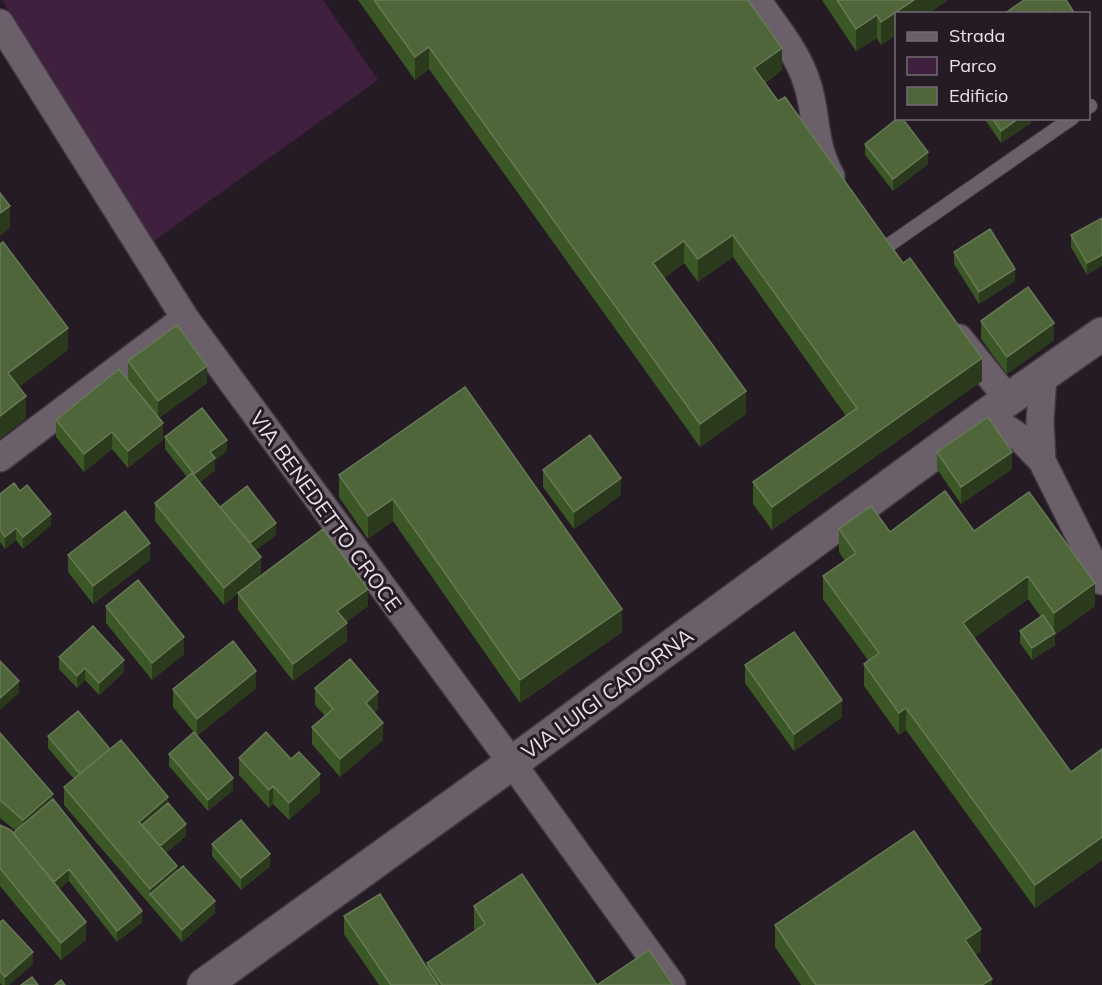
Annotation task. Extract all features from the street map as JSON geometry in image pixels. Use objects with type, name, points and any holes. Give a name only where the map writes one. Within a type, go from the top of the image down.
[{"type":"street","points":[[757,0],[793,53],[807,80],[818,146],[826,165],[847,199]]},
{"type":"street","name":"VIA BENEDETTO CROCE","points":[[0,23],[185,318],[672,985]]},
{"type":"street","points":[[0,458],[185,318]]},
{"type":"street","points":[[944,319],[1018,436],[1042,461],[1102,581]]},
{"type":"street","name":"VIA LUIGI CADORNA","points":[[204,985],[998,407],[1102,334]]},
{"type":"street","points":[[1042,461],[1040,421],[1043,376]]},
{"type":"lane","points":[[886,248],[1069,120]]},
{"type":"green space","points":[[2,0],[323,0],[378,80],[152,242]]},
{"type":"building","points":[[374,0],[748,0],[782,48],[754,68],[778,101],[785,97],[903,263],[910,258],[982,358],[772,507],[753,482],[857,408],[733,235],[698,259],[684,241],[653,263],[746,391],[700,424],[429,47],[415,57]]},
{"type":"building","points":[[837,0],[914,0],[881,22],[877,15],[856,29]]},
{"type":"building","points":[[1024,0],[1066,0],[1074,12],[1049,11],[1007,12]]},
{"type":"building","points":[[895,120],[904,120],[928,152],[893,179],[865,144]]},
{"type":"building","points":[[993,120],[1016,120],[1001,131]]},
{"type":"building","points":[[0,193],[10,206],[0,213]]},
{"type":"building","points":[[1102,218],[1102,255],[1087,263],[1071,235]]},
{"type":"building","points":[[990,229],[1015,269],[979,292],[954,252]]},
{"type":"building","points":[[3,242],[68,328],[8,373],[26,396],[0,416],[0,244]]},
{"type":"building","points":[[1028,287],[1054,323],[1007,357],[981,321]]},
{"type":"building","points":[[177,325],[207,366],[158,401],[128,361]]},
{"type":"building","points":[[119,369],[163,423],[128,451],[112,432],[84,454],[56,420]]},
{"type":"building","points":[[465,387],[622,609],[520,680],[393,499],[368,516],[339,475]]},
{"type":"building","points":[[202,408],[227,440],[210,452],[215,458],[194,474],[165,437]]},
{"type":"building","points":[[988,417],[1012,452],[961,487],[937,452]]},
{"type":"building","points":[[590,435],[621,478],[574,512],[543,470]]},
{"type":"building","points":[[192,473],[261,557],[224,588],[155,503]]},
{"type":"building","points":[[14,483],[20,491],[27,485],[51,514],[23,537],[16,528],[5,537],[0,530],[0,494]]},
{"type":"building","points":[[247,486],[276,523],[250,543],[220,507]]},
{"type":"building","points":[[945,491],[974,531],[1029,492],[1095,583],[1054,613],[1028,576],[963,623],[1071,772],[1102,749],[1102,837],[1035,885],[906,708],[899,713],[864,664],[879,653],[823,576],[856,553],[839,529],[871,506],[890,532]]},
{"type":"building","points":[[125,511],[150,543],[93,586],[68,555]]},
{"type":"building","points":[[323,529],[368,589],[337,611],[347,623],[293,664],[238,593]]},
{"type":"building","points":[[138,580],[184,637],[152,663],[106,606]]},
{"type":"building","points":[[1043,615],[1055,633],[1032,648],[1020,631]]},
{"type":"building","points":[[93,626],[124,660],[99,683],[85,668],[77,676],[59,657]]},
{"type":"building","points":[[794,632],[842,700],[794,734],[745,665]]},
{"type":"building","points":[[233,641],[256,671],[197,719],[173,689]]},
{"type":"building","points":[[350,659],[378,692],[366,703],[383,723],[340,759],[312,727],[333,709],[315,688]]},
{"type":"building","points":[[0,661],[19,681],[0,698]]},
{"type":"building","points":[[78,711],[110,749],[80,774],[48,736]]},
{"type":"building","points":[[194,732],[233,778],[208,800],[169,754]]},
{"type":"building","points":[[266,732],[291,759],[299,752],[320,774],[289,803],[273,786],[269,790],[239,758]]},
{"type":"building","points":[[0,733],[53,794],[23,820],[0,800]]},
{"type":"building","points":[[121,740],[168,797],[139,822],[177,866],[150,889],[64,787]]},
{"type":"building","points":[[53,799],[142,911],[117,931],[69,869],[54,882],[13,833]]},
{"type":"building","points":[[168,803],[186,824],[160,846],[142,825]]},
{"type":"building","points":[[241,820],[270,854],[241,878],[212,844]]},
{"type":"building","points":[[0,825],[11,830],[86,922],[61,943],[0,868]]},
{"type":"building","points":[[914,831],[981,929],[965,940],[992,979],[982,985],[816,985],[775,925]]},
{"type":"building","points":[[183,866],[215,901],[182,930],[150,894]]},
{"type":"building","points":[[522,874],[597,985],[442,985],[427,963],[485,924],[474,906]]},
{"type":"building","points":[[380,894],[438,985],[391,985],[344,916]]},
{"type":"building","points":[[3,920],[33,952],[5,977],[0,971],[0,922]]},
{"type":"building","points":[[649,950],[673,985],[597,985]]},
{"type":"building","points":[[32,977],[38,985],[21,985]]},
{"type":"building","points":[[61,980],[65,985],[55,985]]}]
